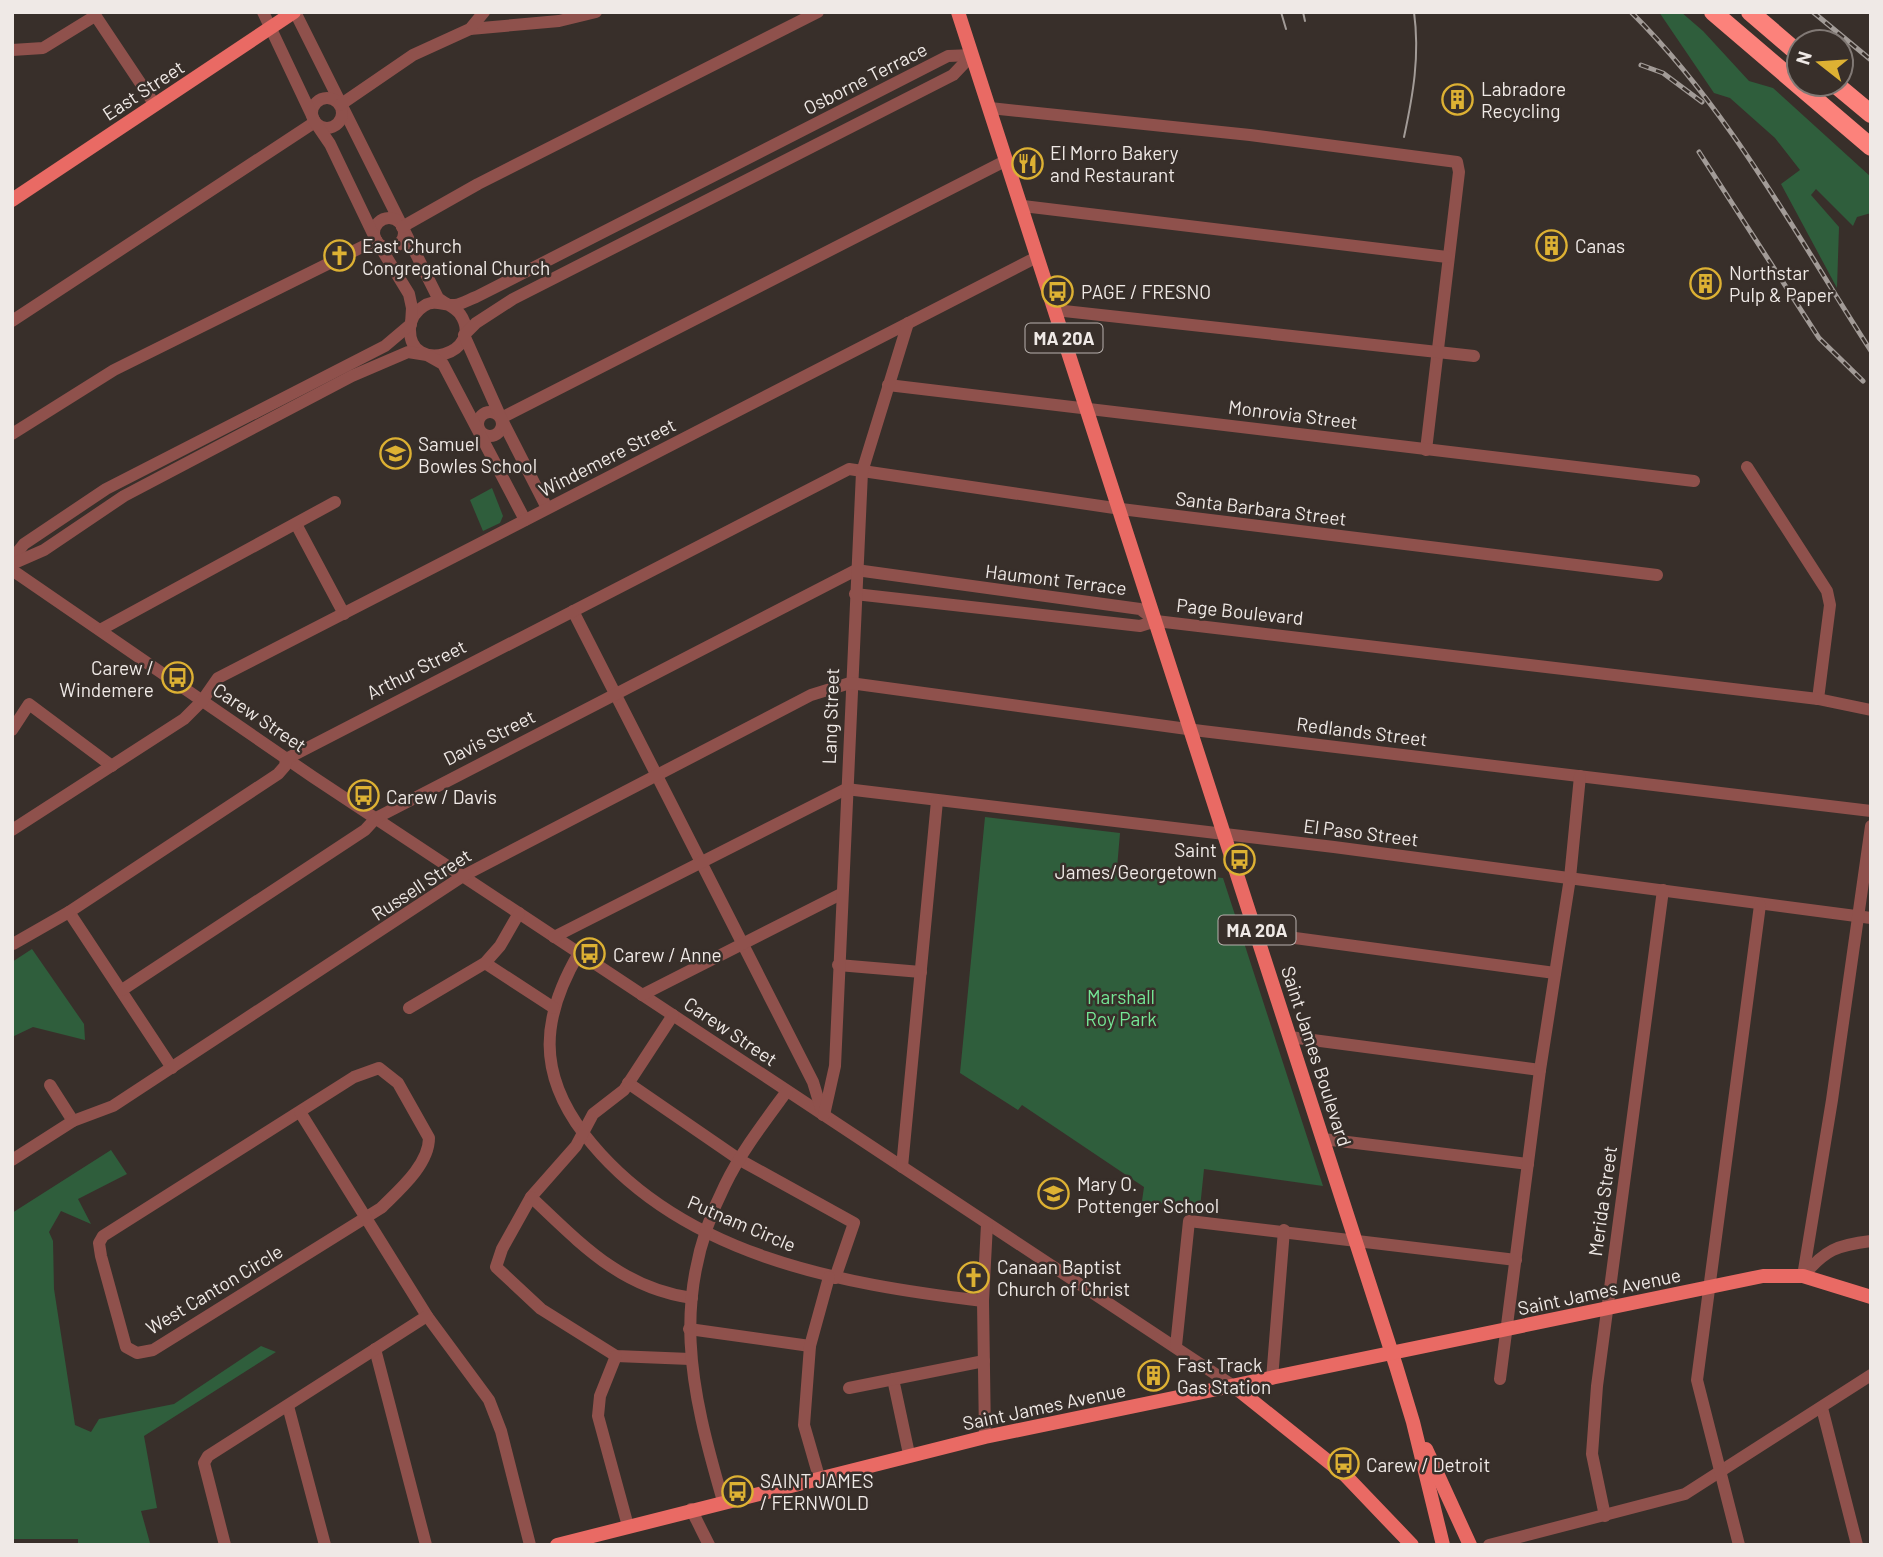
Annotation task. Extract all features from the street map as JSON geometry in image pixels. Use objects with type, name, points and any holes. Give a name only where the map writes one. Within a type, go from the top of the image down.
[{"type":"highway","points":[[1713,12],[1871,147]]},
{"type":"highway","points":[[1750,12],[1785,42]]},
{"type":"highway","points":[[1852,98],[1871,114]]},
{"type":"main road","name":"East Street","points":[[12,200],[295,12]]},
{"type":"main road","name":"Page Boulevard","points":[[958,12],[1156,621]]},
{"type":"main road","name":"Saint James Boulevard","points":[[1156,621],[1413,1422],[1443,1545]]},
{"type":"main road","name":"Saint James Avenue","points":[[557,1545],[605,1539],[628,1526],[691,1509],[985,1437],[1763,1276],[1803,1276],[1871,1297]]},
{"type":"main road","name":"Carew Street","points":[[1235,1387],[1345,1475],[1412,1545]]},
{"type":"main road","name":"Saint James Boulevard","points":[[1413,1422],[1470,1545]]},
{"type":"street","points":[[263,12],[315,122],[330,144],[376,240],[409,295],[415,345],[443,364],[480,429],[525,520]]},
{"type":"street","points":[[295,12],[438,298],[460,315],[464,335],[501,418],[547,508]]},
{"type":"street","points":[[470,29],[484,12]]},
{"type":"street","points":[[340,105],[413,55],[470,29],[559,21],[596,12]]},
{"type":"street","points":[[402,226],[478,184],[818,12]]},
{"type":"street","points":[[12,50],[43,48],[94,14],[155,105]]},
{"type":"street","name":"Osborne Terrace","points":[[444,303],[456,305],[519,275],[948,57],[972,55]]},
{"type":"street","name":"Osborne Terrace","points":[[464,335],[492,312],[527,293],[953,75],[972,55]]},
{"type":"street","points":[[895,83],[902,100]]},
{"type":"street","points":[[330,99],[340,105],[342,112],[336,126],[321,127],[315,122],[313,111],[319,101],[330,99]]},
{"type":"street","points":[[990,108],[1457,162],[1459,172],[1426,450]]},
{"type":"street","points":[[12,321],[315,122]]},
{"type":"street","points":[[806,129],[813,147]]},
{"type":"street","points":[[783,141],[791,158]]},
{"type":"street","points":[[501,418],[1007,160]]},
{"type":"street","points":[[710,179],[718,196]]},
{"type":"street","points":[[687,191],[694,208]]},
{"type":"street","points":[[1023,206],[1447,257]]},
{"type":"street","points":[[390,218],[402,226],[401,241],[393,247],[383,246],[376,240],[374,230],[380,221],[390,218]]},
{"type":"street","points":[[614,228],[624,245]]},
{"type":"street","points":[[592,238],[601,257]]},
{"type":"street","points":[[12,434],[114,370],[376,240]]},
{"type":"street","name":"Windemere Street","points":[[12,830],[184,719],[202,701],[218,678],[1037,257]]},
{"type":"street","points":[[538,265],[548,283]]},
{"type":"street","points":[[519,275],[527,293]]},
{"type":"street","points":[[12,561],[24,544],[106,489],[385,346],[411,324],[421,308],[434,302],[444,303]]},
{"type":"street","points":[[1055,310],[1474,356]]},
{"type":"street","name":"Lang Street","points":[[824,1115],[835,1066],[850,684],[862,472],[908,323]]},
{"type":"street","points":[[12,561],[44,550],[124,496],[352,376],[408,352],[439,357],[451,353],[460,345],[464,335]]},
{"type":"street","name":"Monrovia Street","points":[[888,385],[1694,481]]},
{"type":"street","points":[[480,429],[479,420],[485,413],[494,412],[501,418]]},
{"type":"street","points":[[1747,467],[1827,591],[1830,605],[1818,699]]},
{"type":"street","name":"Arthur Street","points":[[13,944],[69,912],[278,774],[285,766],[286,758],[839,472],[849,469],[862,472]]},
{"type":"street","name":"Santa Barbara Street","points":[[862,472],[1121,509],[1657,576]]},
{"type":"street","points":[[100,630],[232,555],[335,502]]},
{"type":"street","points":[[296,524],[344,614]]},
{"type":"street","name":"Carew Street","points":[[12,570],[519,914],[1235,1387]]},
{"type":"street","name":"Haumont Terrace","points":[[856,570],[1140,609],[1156,621]]},
{"type":"street","name":"Davis Street","points":[[122,990],[365,830],[376,818],[856,570]]},
{"type":"street","points":[[990,608],[992,590]]},
{"type":"street","name":"Haumont Terrace","points":[[855,594],[1140,626],[1156,621]]},
{"type":"street","points":[[573,611],[813,1082],[824,1115]]},
{"type":"street","name":"Page Boulevard","points":[[1156,621],[1818,699],[1871,710]]},
{"type":"street","name":"Redlands Street","points":[[850,684],[1189,729],[1871,811]]},
{"type":"street","name":"Russell Street","points":[[12,1160],[73,1121],[113,1106],[463,876],[811,695],[850,684]]},
{"type":"street","points":[[12,730],[29,704],[112,766]]},
{"type":"street","points":[[1500,1379],[1540,1070],[1570,878],[1580,776]]},
{"type":"street","points":[[554,937],[846,789]]},
{"type":"street","name":"El Paso Street","points":[[846,789],[1570,878],[1871,918]]},
{"type":"street","points":[[902,1167],[937,801]]},
{"type":"street","points":[[1803,1276],[1832,1100],[1856,916],[1871,826]]},
{"type":"street","name":"Merida Street","points":[[1605,1516],[1592,1454],[1607,1310],[1663,890]]},
{"type":"street","points":[[642,995],[841,894]]},
{"type":"street","points":[[1739,1545],[1696,1380],[1760,905]]},
{"type":"street","points":[[69,912],[172,1068]]},
{"type":"street","points":[[409,1008],[485,964],[500,946],[519,914]]},
{"type":"street","points":[[1258,933],[1555,973]]},
{"type":"street","name":"Putnam Circle","points":[[579,953],[564,978],[554,1008],[550,1037],[552,1072],[565,1107],[582,1131],[631,1184],[654,1203],[705,1232],[832,1277],[883,1289],[983,1301]]},
{"type":"street","points":[[485,964],[554,1008]]},
{"type":"street","points":[[838,965],[920,972]]},
{"type":"street","points":[[673,1015],[619,1096],[593,1114],[576,1146],[531,1197],[502,1249],[496,1267],[528,1299],[615,1356],[690,1359]]},
{"type":"street","points":[[1290,1037],[1540,1070]]},
{"type":"street","points":[[366,1217],[401,1189],[428,1149],[426,1129],[398,1083],[379,1068],[354,1077],[300,1112],[427,1316],[489,1400],[501,1431],[530,1545]]},
{"type":"street","points":[[628,1083],[740,1160],[854,1223],[832,1277],[810,1346],[804,1427],[819,1477]]},
{"type":"street","points":[[50,1085],[73,1121]]},
{"type":"street","points":[[723,1501],[708,1450],[690,1359],[692,1298],[705,1232],[725,1184],[787,1091]]},
{"type":"street","name":"West Canton Circle","points":[[300,1112],[103,1236],[99,1243],[101,1256],[126,1347],[137,1353],[153,1350],[366,1217]]},
{"type":"street","points":[[1323,1139],[1528,1164]]},
{"type":"street","points":[[531,1197],[626,1278],[657,1292],[692,1298]]},
{"type":"street","points":[[1176,1346],[1189,1221],[1284,1230],[1516,1261]]},
{"type":"street","points":[[985,1437],[983,1301],[987,1224]]},
{"type":"street","points":[[1272,1379],[1284,1230]]},
{"type":"street","points":[[1803,1276],[1820,1256],[1831,1250],[1871,1241]]},
{"type":"street","points":[[225,1545],[204,1462],[208,1456],[427,1316]]},
{"type":"street","points":[[689,1329],[810,1346]]},
{"type":"street","points":[[375,1349],[426,1545]]},
{"type":"street","points":[[615,1356],[600,1396],[598,1416],[628,1526]]},
{"type":"street","points":[[849,1388],[984,1362]]},
{"type":"street","points":[[1489,1545],[1685,1494],[1871,1375]]},
{"type":"street","points":[[893,1379],[909,1454]]},
{"type":"street","points":[[288,1406],[325,1545]]},
{"type":"street","points":[[1822,1408],[1857,1545]]},
{"type":"street","points":[[691,1509],[709,1545]]},
{"type":"green space","points":[[1659,12],[1681,12],[1703,31],[1749,81],[1773,88],[1871,177],[1871,213],[1857,217],[1853,226],[1816,189],[1811,195],[1839,227],[1837,288],[1781,184],[1800,170],[1775,138],[1730,98],[1714,93]]},
{"type":"green space","points":[[492,488],[503,516],[500,523],[483,531],[470,500]]},
{"type":"green space","name":"Marshall Roy Park","points":[[985,817],[1120,833],[1117,868],[1223,878],[1323,1186],[1204,1169],[1200,1208],[1142,1201],[1144,1187],[1022,1105],[1018,1110],[960,1073]]},
{"type":"green space","points":[[32,949],[84,1024],[85,1040],[33,1027],[12,1037],[12,962]]},
{"type":"green space","points":[[111,1150],[127,1174],[78,1199],[91,1224],[61,1211],[49,1232],[53,1241],[54,1289],[75,1425],[91,1432],[99,1419],[174,1404],[261,1346],[276,1352],[144,1436],[157,1508],[141,1511],[150,1543],[78,1545],[78,1539],[12,1539],[12,1213]]},
{"type":"tram line","points":[[1281,12],[1286,29]]},
{"type":"tram line","points":[[1303,12],[1305,21]]},
{"type":"tram line","points":[[1404,137],[1415,75],[1414,12]]},
{"type":"railway","points":[[1631,12],[1666,50],[1730,131],[1871,351]]},
{"type":"railway","points":[[1813,12],[1871,60]]},
{"type":"railway","points":[[1641,65],[1663,73],[1702,102]]},
{"type":"railway","points":[[1699,152],[1819,338],[1863,381]]},
{"type":"place","name":"Labradore Recycling","points":[[1458,99]]},
{"type":"place","name":"El Morro Bakery and Restaurant","points":[[1027,163]]},
{"type":"place","name":"Canas","points":[[1552,245]]},
{"type":"place","name":"East Church Congregational Church","points":[[339,256]]},
{"type":"place","name":"Northstar Pulp & Paper","points":[[1706,283]]},
{"type":"place","name":"PAGE / FRESNO","points":[[1058,291]]},
{"type":"place","name":"Samuel Bowles School","points":[[395,454]]},
{"type":"place","name":"Carew / Windemere","points":[[177,678]]},
{"type":"place","name":"Carew / Davis","points":[[363,796]]},
{"type":"place","name":"Saint James/Georgetown","points":[[1240,860]]},
{"type":"place","name":"Carew / Anne","points":[[590,954]]},
{"type":"place","name":"Mary O. Pottenger School","points":[[1054,1194]]},
{"type":"place","name":"Canaan Baptist Church of Christ","points":[[974,1277]]},
{"type":"place","name":"Fast Track Gas Station","points":[[1154,1375]]},
{"type":"place","name":"Carew / Detroit","points":[[1343,1464]]},
{"type":"place","name":"SAINT JAMES / FERNWOLD","points":[[737,1491]]}]
